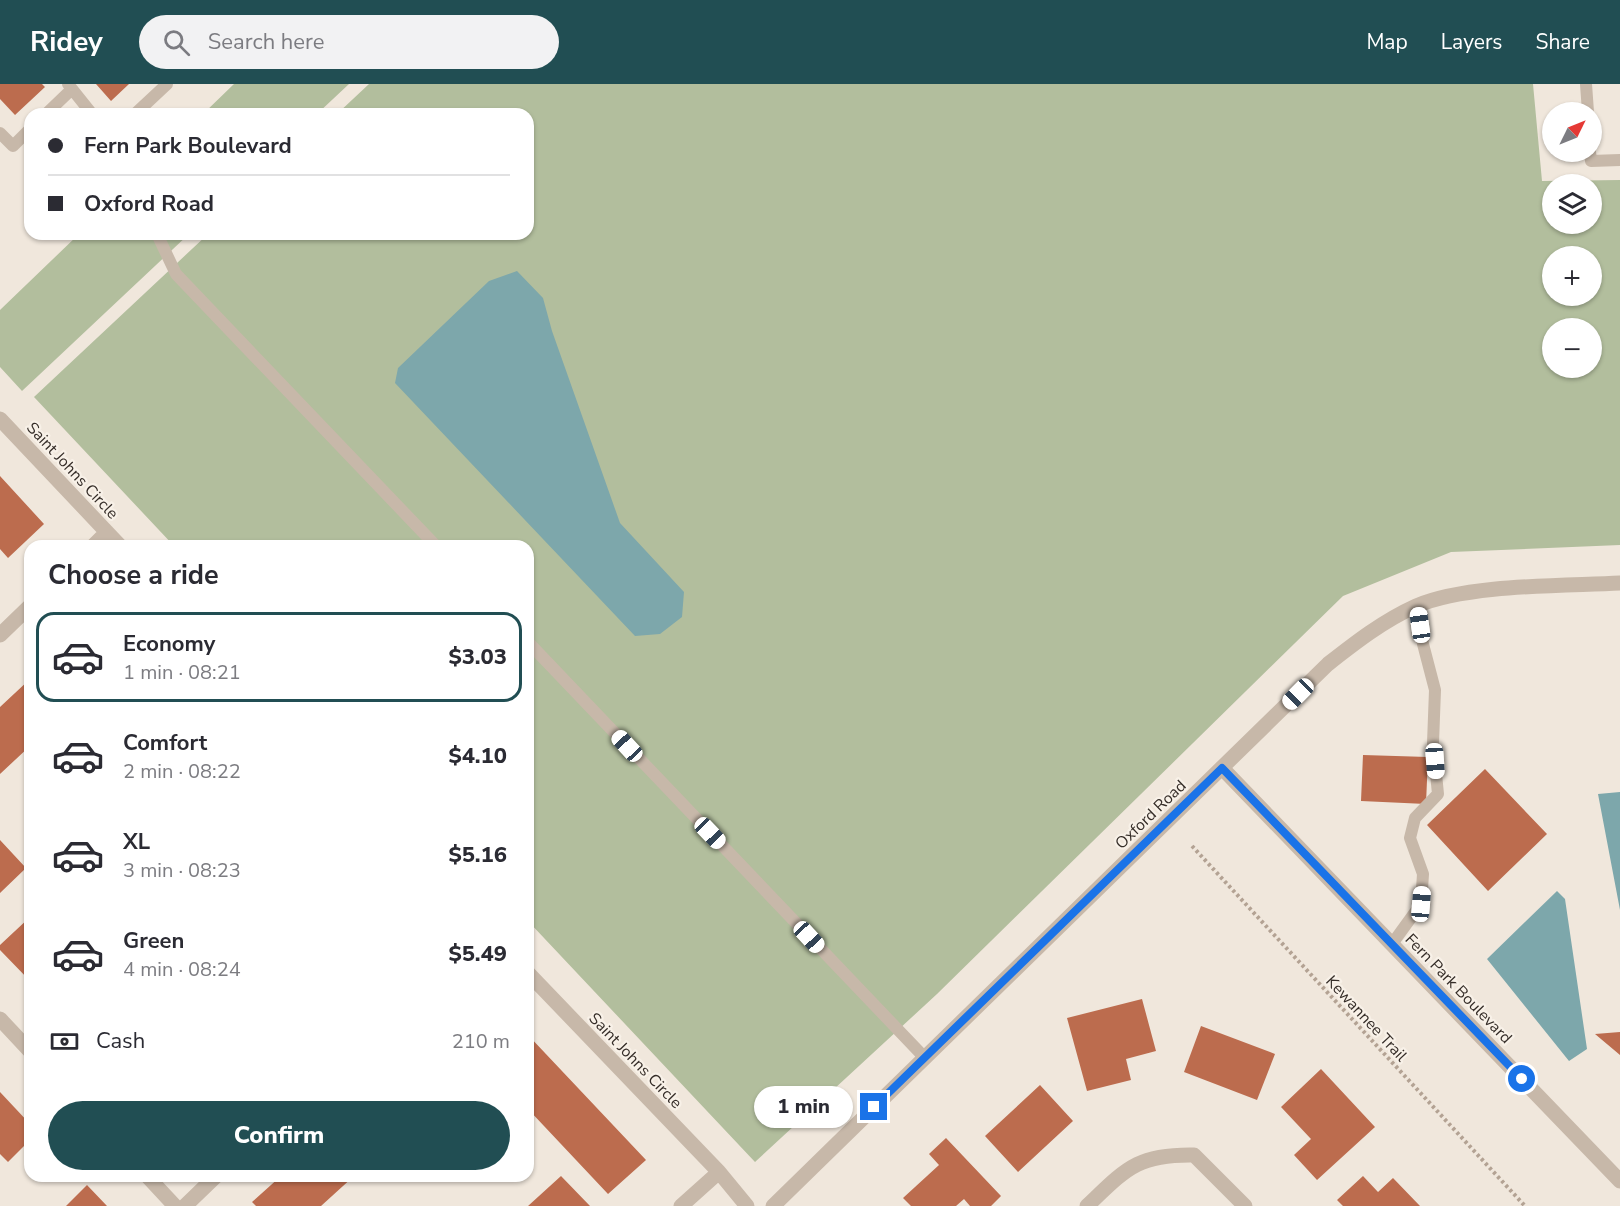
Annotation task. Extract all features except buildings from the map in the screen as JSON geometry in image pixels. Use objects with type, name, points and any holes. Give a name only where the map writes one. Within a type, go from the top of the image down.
[{"type":"street","name":"Saint Johns Circle","points":[[0,419],[114,540]]},
{"type":"street","points":[[99,540],[107,532]]},
{"type":"street","name":"Oxford Road","points":[[773,1206],[1328,664],[1376,627],[1418,605],[1457,596],[1514,588],[1620,583]]},
{"type":"street","points":[[0,635],[24,612]]},
{"type":"street","name":"Fern Park Boulevard","points":[[1222,768],[1620,1181]]},
{"type":"street","name":"Saint Johns Circle","points":[[534,979],[718,1172],[747,1206]]},
{"type":"street","points":[[0,1019],[24,1045]]},
{"type":"street","points":[[1087,1206],[1124,1170],[1146,1159],[1171,1155],[1194,1155],[1245,1206]]},
{"type":"street","points":[[681,1206],[718,1172]]},
{"type":"street","points":[[153,1182],[175,1206]]},
{"type":"street","points":[[185,1206],[210,1182]]},
{"type":"lane","points":[[141,108],[167,84]]},
{"type":"lane","points":[[1586,84],[1587,102]]},
{"type":"lane","points":[[51,108],[70,86],[87,108]]},
{"type":"lane","points":[[0,133],[13,146],[24,135]]},
{"type":"lane","points":[[1602,161],[1620,160]]},
{"type":"lane","points":[[160,240],[176,274],[430,540]]},
{"type":"lane","points":[[1392,944],[1421,904],[1424,874],[1410,838],[1415,818],[1438,794],[1433,743],[1434,690],[1423,644],[1418,605]]},
{"type":"lane","points":[[534,648],[925,1058]]},
{"type":"path","name":"Kewannee Trail","points":[[1192,846],[1525,1206]]},
{"type":"green space","points":[[234,84],[349,84],[323,108],[209,108]]},
{"type":"green space","points":[[369,84],[1533,84],[1542,181],[1542,234],[1602,234],[1602,180],[1620,180],[1620,545],[1451,552],[1343,596],[937,994],[755,1162],[534,927],[534,540],[168,540],[34,397],[202,240],[534,240],[534,108],[343,108]]},
{"type":"green space","points":[[73,240],[183,240],[22,391],[0,367],[0,310]]},
{"type":"water","points":[[517,271],[543,298],[552,331],[620,523],[684,592],[682,617],[660,634],[635,636],[395,383],[398,368],[489,281]]},
{"type":"water","points":[[1620,792],[1620,910],[1598,794]]},
{"type":"water","points":[[1557,891],[1565,899],[1587,1049],[1569,1061],[1487,959]]},
{"type":"route","points":[[874,1107],[1222,768],[1522,1079]]}]
